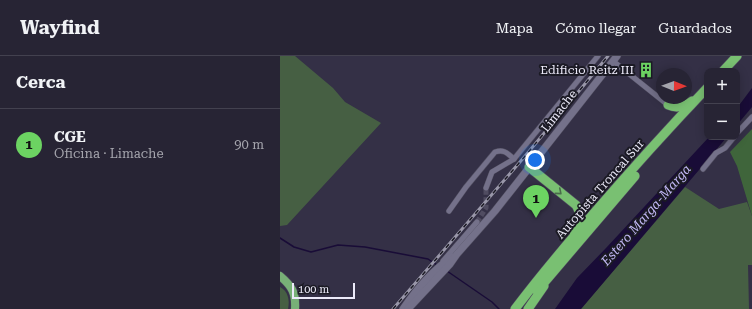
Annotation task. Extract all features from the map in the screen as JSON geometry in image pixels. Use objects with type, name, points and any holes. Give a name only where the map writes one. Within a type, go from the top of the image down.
[{"type":"highway","points":[[726,68],[737,56]]},
{"type":"highway","points":[[735,68],[745,56]]},
{"type":"highway","points":[[668,105],[675,107],[684,106],[704,93]]},
{"type":"highway","name":"Autopista Troncal Sur","points":[[518,308],[568,243],[655,144],[704,94]]},
{"type":"highway","name":"Autopista Troncal Sur","points":[[518,308],[559,264],[704,94]]},
{"type":"highway","points":[[529,167],[577,208],[580,215],[579,222],[568,243]]},
{"type":"highway","points":[[528,309],[559,264]]},
{"type":"highway","points":[[280,276],[293,289],[296,299],[295,309]]},
{"type":"highway","points":[[280,285],[287,288],[290,293],[292,301],[291,309]]},
{"type":"main road","name":"Limache","points":[[408,309],[437,275],[444,264],[457,254],[495,211],[615,58]]},
{"type":"main road","name":"Limache","points":[[403,309],[418,289],[437,275]]},
{"type":"street","name":"Limache","points":[[486,188],[492,172],[514,158],[598,56]]},
{"type":"street","points":[[615,58],[668,105]]},
{"type":"street","points":[[740,130],[752,117]]},
{"type":"street","points":[[703,169],[716,153],[725,148],[732,140]]},
{"type":"street","points":[[449,211],[466,187],[495,152],[506,152],[514,158]]},
{"type":"street","name":"Limache","points":[[444,264],[477,222]]},
{"type":"green space","points":[[280,56],[295,56],[333,88],[345,102],[381,123],[287,225],[280,226]]},
{"type":"green space","points":[[752,129],[752,216],[737,166],[730,152]]},
{"type":"green space","points":[[685,187],[719,209],[747,202],[752,216],[752,265],[748,265],[749,309],[581,309]]},
{"type":"green space","points":[[280,287],[288,296],[288,309],[280,309]]},
{"type":"water","points":[[752,88],[752,107],[740,121],[740,104]]},
{"type":"water","name":"Estero Marga-Marga","points":[[706,140],[724,140],[581,309],[555,309],[577,278]]},
{"type":"waterway","points":[[280,238],[294,247],[311,252],[338,245],[365,247],[428,259],[437,265]]},
{"type":"waterway","points":[[447,271],[492,302],[499,309]]},
{"type":"tunnel","points":[[477,222],[486,208],[486,188]]},
{"type":"railway","points":[[393,309],[526,155],[608,56]]},
{"type":"place","name":"Edificio Reitz III","points":[[646,70]]},
{"type":"place","name":"CGE","points":[[536,218]]}]
